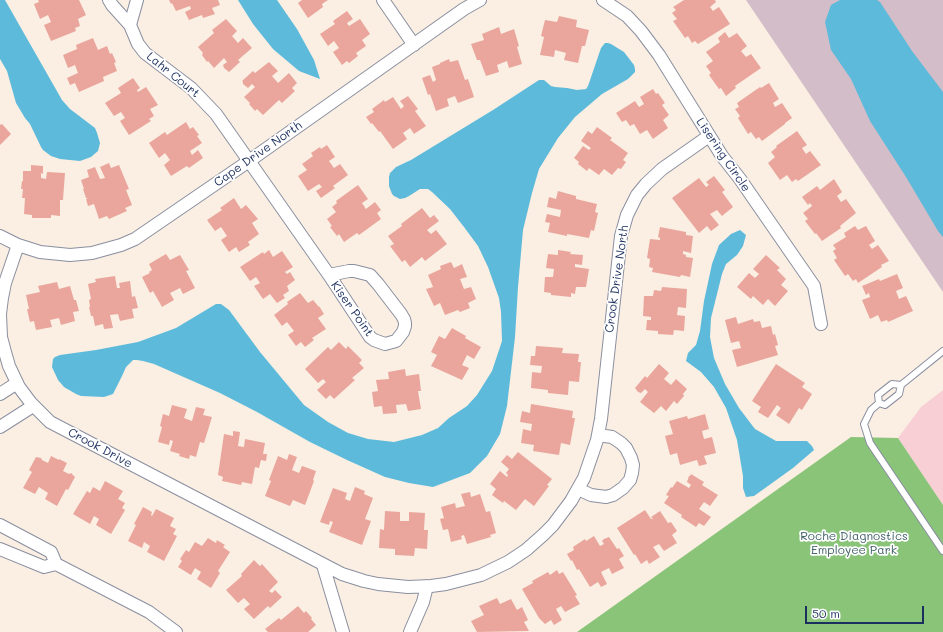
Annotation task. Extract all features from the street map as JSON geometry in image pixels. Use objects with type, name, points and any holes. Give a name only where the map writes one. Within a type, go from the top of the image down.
[{"type":"street","name":"Lahr Court","points":[[109,0],[130,25],[138,44],[144,53],[181,80],[204,101],[220,119],[249,161]]},
{"type":"street","points":[[130,25],[137,0]]},
{"type":"street","points":[[383,0],[414,45]]},
{"type":"street","name":"Cape Drive North","points":[[0,236],[18,245],[40,252],[70,255],[92,253],[121,245],[135,239],[249,161],[464,9],[480,0]]},
{"type":"street","name":"Lisering Circle","points":[[603,0],[627,16],[641,31],[670,72],[722,156],[740,179],[814,286],[821,324]]},
{"type":"street","name":"Crook Drive North","points":[[323,565],[342,574],[378,584],[408,587],[446,584],[482,575],[508,562],[526,550],[543,535],[567,507],[578,489],[589,465],[598,435],[621,236],[627,215],[637,195],[646,184],[662,169],[709,136]]},
{"type":"street","name":"Kiser Point","points":[[249,161],[329,275],[370,337],[385,344],[396,341],[400,337],[405,326],[404,319],[370,275],[354,270],[329,275]]},
{"type":"street","name":"Crook Drive","points":[[18,245],[5,283],[0,314],[0,329],[4,352],[9,366],[23,394],[33,406],[50,422],[323,565]]},
{"type":"street","points":[[0,394],[17,383]]},
{"type":"street","points":[[0,427],[33,406]]},
{"type":"street","points":[[578,489],[592,495],[606,497],[613,495],[624,488],[630,480],[632,465],[631,458],[626,448],[612,437],[598,435]]},
{"type":"street","points":[[0,525],[51,552],[56,564],[149,612],[176,632]]},
{"type":"street","points":[[0,548],[44,568],[56,564]]},
{"type":"street","points":[[323,565],[343,632]]},
{"type":"street","points":[[410,632],[423,602],[427,586]]},
{"type":"lane","points":[[879,403],[885,405],[899,394],[901,385],[943,351]]},
{"type":"lane","points":[[879,403],[878,395],[892,384],[901,385]]},
{"type":"lane","points":[[879,403],[871,410],[864,424],[870,444],[943,551]]},
{"type":"shaded area","points":[[746,0],[943,0],[943,292]]},
{"type":"shaded area","points":[[943,390],[943,505],[898,438],[921,407]]},
{"type":"green space","name":"Roche Diagnostics Employee Park","points":[[851,437],[898,438],[943,505],[943,632],[577,632]]},
{"type":"water","points":[[0,0],[5,0],[62,100],[70,109],[95,128],[100,143],[98,151],[91,157],[80,161],[60,159],[51,156],[41,147],[30,124],[16,103],[7,71],[0,59]]},
{"type":"water","points":[[238,0],[277,0],[297,29],[314,60],[320,79],[299,71],[273,49],[253,24]]},
{"type":"water","points":[[840,0],[877,0],[880,2],[912,51],[943,92],[943,237],[870,121],[851,79],[831,50],[825,22],[831,5]]},
{"type":"water","points":[[605,43],[611,44],[624,52],[634,65],[635,72],[628,79],[602,94],[575,117],[558,138],[539,169],[523,230],[515,337],[507,406],[500,434],[487,456],[470,473],[433,487],[385,477],[310,442],[220,393],[154,364],[143,361],[133,360],[126,367],[113,394],[104,397],[81,396],[64,387],[58,380],[52,367],[53,359],[55,357],[138,342],[176,328],[216,304],[221,304],[229,310],[260,352],[304,405],[328,422],[348,433],[368,439],[394,442],[422,435],[438,428],[449,418],[467,406],[477,395],[492,371],[502,341],[499,298],[488,267],[478,246],[450,209],[428,189],[420,189],[405,198],[400,199],[394,196],[389,186],[390,173],[396,167],[411,160],[539,80],[544,80],[551,86],[555,87],[577,90],[586,89],[601,48]]},
{"type":"water","points":[[740,230],[746,235],[743,246],[737,255],[726,264],[711,318],[710,337],[714,358],[725,384],[739,408],[755,429],[776,441],[807,441],[814,450],[793,468],[754,496],[746,497],[743,488],[743,476],[737,440],[726,408],[714,387],[701,372],[686,361],[688,353],[696,345],[700,331],[704,301],[712,264],[719,245],[731,234]]},
{"type":"building","points":[[38,0],[79,0],[86,15],[78,19],[80,26],[75,28],[76,31],[51,41],[44,25],[51,22],[48,15],[40,19],[34,4],[39,2]]},
{"type":"building","points":[[169,0],[218,0],[220,5],[212,8],[215,14],[203,18],[202,15],[189,20],[185,12],[191,9],[190,6],[176,11]]},
{"type":"building","points":[[302,0],[328,0],[322,4],[323,7],[308,18],[298,3]]},
{"type":"building","points":[[684,0],[715,0],[716,2],[710,7],[713,11],[719,7],[730,24],[698,44],[695,41],[692,43],[688,36],[685,38],[673,21],[677,19],[672,13],[676,10],[673,7]]},
{"type":"building","points":[[347,11],[353,19],[347,23],[349,26],[360,19],[370,34],[362,40],[366,46],[356,53],[358,56],[349,63],[347,61],[342,65],[333,52],[339,48],[334,41],[328,46],[320,34],[335,24],[333,21]]},
{"type":"building","points":[[559,16],[577,20],[576,27],[589,30],[585,46],[582,46],[578,63],[564,60],[566,53],[555,50],[554,57],[540,55],[544,37],[541,36],[545,20],[557,22]]},
{"type":"building","points":[[226,19],[237,31],[232,36],[238,43],[243,38],[252,48],[238,60],[240,62],[229,72],[224,68],[223,65],[227,62],[224,58],[214,68],[208,61],[207,62],[202,55],[203,53],[198,47],[214,33],[212,30]]},
{"type":"building","points":[[499,27],[501,34],[514,29],[522,64],[509,68],[507,61],[497,65],[499,72],[486,76],[480,60],[477,60],[471,44],[484,40],[482,34]]},
{"type":"building","points":[[725,32],[729,38],[737,33],[747,46],[741,51],[746,57],[751,54],[761,68],[735,86],[736,88],[726,96],[709,75],[711,73],[706,66],[713,61],[706,52],[720,42],[718,38]]},
{"type":"building","points":[[93,38],[98,50],[107,46],[110,54],[112,53],[116,62],[114,63],[117,71],[103,77],[104,81],[79,92],[75,83],[70,85],[67,78],[78,73],[75,65],[68,68],[63,55],[77,49],[76,45]]},
{"type":"building","points":[[449,59],[450,62],[458,60],[465,80],[468,79],[474,97],[458,103],[455,96],[447,99],[449,106],[436,111],[422,78],[430,75],[433,82],[436,80],[432,67]]},
{"type":"building","points":[[269,62],[278,71],[272,76],[278,83],[289,73],[297,83],[292,88],[295,91],[282,103],[279,100],[263,115],[257,109],[255,111],[244,97],[255,87],[252,84],[248,88],[242,81],[253,71],[255,73]]},
{"type":"building","points":[[133,78],[140,88],[137,90],[138,92],[146,87],[158,105],[150,109],[154,116],[149,119],[151,121],[129,135],[120,121],[125,118],[121,112],[114,116],[105,103],[121,93],[118,88]]},
{"type":"building","points":[[769,83],[779,99],[773,103],[775,107],[782,103],[792,118],[762,141],[759,137],[756,139],[751,132],[748,134],[738,118],[740,116],[735,109],[739,107],[737,103],[760,87],[761,88]]},
{"type":"building","points":[[653,89],[665,103],[662,105],[669,115],[663,120],[668,128],[653,139],[647,130],[640,134],[634,124],[630,126],[626,120],[622,122],[616,113],[635,101],[639,107],[644,104],[640,97]]},
{"type":"building","points":[[408,96],[418,109],[415,111],[426,126],[414,134],[410,128],[403,133],[407,139],[393,149],[380,131],[379,132],[366,117],[374,112],[372,109],[384,100],[385,102],[393,97],[401,109],[404,106],[400,101]]},
{"type":"building","points":[[186,122],[190,129],[193,127],[199,135],[197,136],[202,143],[190,151],[192,155],[198,150],[203,158],[189,168],[187,166],[171,176],[164,165],[170,160],[165,153],[159,158],[149,143],[165,132],[167,135]]},
{"type":"building","points":[[2,124],[11,134],[0,145],[0,125]]},
{"type":"building","points":[[597,127],[612,138],[610,140],[628,153],[623,160],[626,162],[621,169],[618,168],[612,175],[604,169],[599,175],[589,168],[587,171],[578,164],[579,162],[574,158],[583,146],[589,150],[591,148],[581,141],[588,131],[592,134]]},
{"type":"building","points":[[797,131],[807,145],[802,148],[806,154],[810,151],[821,165],[798,181],[796,179],[792,182],[787,175],[780,180],[768,163],[775,157],[771,152],[777,147],[776,146]]},
{"type":"building","points":[[327,145],[335,157],[329,161],[334,168],[340,164],[348,175],[333,186],[335,188],[321,198],[316,191],[322,187],[319,184],[308,191],[298,176],[307,170],[302,164],[313,156],[311,153],[320,147],[321,149]]},
{"type":"building","points":[[109,163],[111,168],[119,165],[129,189],[126,190],[132,205],[125,208],[127,211],[109,219],[107,216],[99,219],[94,204],[88,206],[86,199],[88,198],[86,198],[81,180],[89,177],[87,170],[95,167],[100,179],[105,178],[100,167]]},
{"type":"building","points":[[31,165],[43,166],[43,174],[41,173],[41,178],[46,179],[47,172],[65,173],[63,200],[60,200],[60,216],[51,215],[51,218],[32,218],[32,215],[24,214],[25,198],[22,198],[23,189],[21,189],[23,171],[31,171]]},
{"type":"building","points":[[714,176],[725,190],[722,192],[733,207],[722,216],[717,210],[710,214],[719,225],[711,231],[707,226],[699,233],[672,198],[699,178],[706,187],[709,185],[706,182]]},
{"type":"building","points":[[834,179],[842,192],[837,196],[841,202],[846,199],[856,213],[840,226],[841,228],[822,241],[805,221],[808,219],[803,213],[812,206],[810,203],[808,205],[802,197],[817,186],[820,190]]},
{"type":"building","points":[[358,185],[368,199],[362,203],[366,209],[375,202],[381,210],[377,213],[381,219],[359,235],[357,233],[344,242],[339,234],[337,236],[330,227],[332,226],[327,219],[336,212],[332,207],[337,203],[336,201]]},
{"type":"building","points":[[558,191],[576,196],[576,199],[597,204],[595,212],[598,213],[594,231],[591,230],[589,238],[567,234],[567,236],[548,232],[550,223],[545,222],[547,214],[560,217],[561,210],[547,207],[549,197],[556,199]]},
{"type":"building","points":[[234,198],[241,209],[246,205],[258,219],[252,223],[259,234],[248,242],[250,245],[239,252],[236,247],[229,252],[221,240],[227,236],[221,227],[215,231],[207,220],[222,210],[220,208]]},
{"type":"building","points":[[422,208],[430,218],[434,215],[439,221],[427,230],[431,234],[436,230],[447,244],[425,261],[422,257],[410,267],[405,260],[402,262],[390,246],[394,244],[388,236]]},
{"type":"building","points":[[855,226],[858,230],[866,226],[875,241],[869,245],[872,249],[878,245],[889,261],[881,265],[882,267],[858,283],[856,279],[853,281],[848,274],[845,276],[834,260],[837,258],[833,251],[836,249],[833,245],[846,237],[844,233]]},
{"type":"building","points":[[660,227],[686,232],[686,235],[693,236],[691,253],[683,251],[683,254],[686,255],[686,257],[693,258],[690,277],[681,275],[680,277],[652,272],[653,268],[649,267],[650,259],[647,258],[650,239],[660,240],[658,237]]},
{"type":"building","points":[[269,250],[273,257],[282,251],[293,267],[285,272],[287,274],[290,272],[295,280],[287,286],[289,291],[283,295],[285,298],[277,303],[270,294],[263,299],[254,286],[260,283],[256,277],[250,281],[240,267],[263,252],[264,254]]},
{"type":"building","points":[[558,250],[571,252],[570,254],[583,255],[582,265],[575,264],[575,267],[589,269],[586,287],[576,287],[575,294],[571,293],[571,297],[551,295],[551,293],[544,292],[545,277],[553,277],[554,269],[546,268],[548,254],[558,255]]},
{"type":"building","points":[[166,254],[170,260],[180,255],[189,270],[186,271],[195,288],[183,294],[180,288],[170,293],[174,300],[162,307],[153,291],[150,293],[142,277],[150,273],[149,272],[152,270],[149,264]]},
{"type":"building","points":[[766,255],[780,268],[777,270],[786,279],[781,285],[788,291],[775,306],[768,299],[763,305],[753,296],[751,299],[737,287],[749,273],[755,278],[759,274],[753,269]]},
{"type":"building","points":[[451,262],[454,268],[462,264],[467,277],[460,279],[464,289],[471,287],[476,299],[468,303],[470,308],[460,312],[458,310],[445,315],[440,303],[434,306],[426,289],[433,287],[428,275],[441,269],[440,266]]},
{"type":"building","points":[[897,274],[903,288],[896,291],[899,299],[906,296],[913,311],[888,322],[887,320],[881,322],[878,315],[870,319],[862,300],[870,297],[869,293],[866,295],[862,286]]},
{"type":"building","points":[[115,276],[117,288],[120,288],[119,283],[130,281],[132,297],[135,296],[138,308],[132,309],[134,318],[120,321],[118,314],[110,315],[113,328],[104,329],[103,324],[95,326],[93,316],[91,316],[89,300],[91,299],[88,284],[96,282],[95,279]]},
{"type":"building","points":[[57,282],[59,289],[70,286],[79,311],[73,312],[75,321],[61,325],[59,318],[50,320],[52,327],[36,330],[34,321],[30,322],[26,295],[40,292],[38,286]]},
{"type":"building","points":[[662,287],[687,289],[686,308],[678,307],[677,315],[685,316],[684,331],[674,330],[673,335],[658,334],[658,331],[646,330],[647,320],[651,320],[651,317],[643,316],[644,296],[653,296],[654,290],[661,291]]},
{"type":"building","points":[[300,293],[308,303],[313,300],[319,306],[324,314],[318,318],[326,329],[312,338],[314,340],[305,347],[301,342],[296,346],[288,335],[294,331],[287,322],[282,326],[274,315],[288,304],[287,302]]},
{"type":"building","points":[[736,317],[738,324],[753,319],[754,322],[760,321],[762,328],[771,326],[773,335],[775,334],[778,345],[775,346],[778,355],[737,367],[732,350],[741,348],[739,341],[731,343],[725,320]]},
{"type":"building","points":[[452,328],[466,336],[465,338],[481,347],[474,359],[467,355],[462,365],[469,368],[462,380],[431,366],[437,355],[431,352],[439,336],[445,339]]},
{"type":"building","points":[[339,342],[346,349],[348,346],[362,360],[359,363],[364,368],[352,378],[355,380],[334,399],[330,395],[326,399],[317,390],[326,382],[323,379],[318,383],[305,369],[328,347],[331,350]]},
{"type":"building","points":[[536,346],[563,348],[562,353],[579,354],[578,362],[581,362],[579,382],[569,381],[568,395],[548,393],[548,390],[531,388],[532,372],[541,373],[542,366],[530,365],[531,356],[535,356]]},
{"type":"building","points":[[659,364],[669,373],[664,379],[671,385],[676,379],[687,389],[683,394],[684,396],[677,404],[674,401],[666,411],[661,406],[654,413],[640,402],[648,392],[645,389],[641,393],[635,388],[645,376],[647,378]]},
{"type":"building","points":[[776,364],[805,383],[802,387],[812,394],[802,410],[799,408],[789,424],[776,415],[781,408],[777,405],[768,418],[758,412],[761,407],[752,401]]},
{"type":"building","points":[[405,369],[406,376],[419,374],[421,391],[418,391],[421,409],[408,411],[406,404],[396,405],[397,413],[383,414],[382,406],[374,407],[372,392],[378,391],[376,380],[389,379],[388,372]]},
{"type":"building","points":[[531,404],[573,411],[572,418],[575,418],[570,445],[561,443],[559,455],[533,451],[534,445],[521,443],[523,429],[531,431],[532,424],[520,422],[522,411],[530,413]]},
{"type":"building","points":[[172,405],[187,409],[184,418],[192,421],[196,407],[205,409],[203,415],[212,417],[204,443],[200,442],[196,457],[190,455],[189,459],[170,451],[173,441],[170,440],[169,445],[158,442],[162,427],[160,426],[163,414],[169,416]]},
{"type":"building","points":[[705,414],[709,429],[702,431],[704,439],[712,437],[716,453],[704,456],[707,464],[699,466],[697,460],[680,465],[677,453],[670,455],[665,436],[673,434],[669,421],[687,416],[688,419]]},
{"type":"building","points":[[233,431],[240,432],[238,446],[244,447],[245,439],[265,443],[263,454],[267,454],[266,461],[261,460],[259,468],[255,467],[252,484],[242,482],[241,485],[222,481],[223,477],[218,475],[224,434],[233,436]]},
{"type":"building","points":[[518,452],[552,479],[547,485],[549,486],[534,506],[525,499],[516,510],[504,501],[503,503],[492,495],[496,489],[490,484],[500,471],[507,477],[508,475],[506,473],[509,469],[501,462],[507,455],[512,459]]},
{"type":"building","points":[[289,454],[297,457],[292,470],[299,473],[302,466],[316,471],[305,505],[293,500],[290,506],[265,496],[278,456],[287,460]]},
{"type":"building","points":[[51,456],[67,463],[63,471],[69,474],[71,473],[75,477],[68,490],[66,489],[57,506],[45,499],[48,493],[39,487],[35,494],[23,488],[32,472],[29,470],[36,457],[41,458],[48,463]]},
{"type":"building","points":[[691,474],[704,482],[702,485],[718,495],[710,506],[704,502],[699,509],[711,517],[704,526],[699,523],[696,527],[664,503],[669,496],[666,495],[677,481],[689,488],[691,485],[687,482]]},
{"type":"building","points":[[105,481],[123,491],[118,499],[125,503],[122,508],[125,510],[111,534],[96,525],[99,519],[94,516],[90,524],[73,514],[87,491],[90,493],[93,487],[100,491]]},
{"type":"building","points":[[355,487],[365,491],[364,494],[373,498],[365,519],[371,521],[362,545],[329,532],[333,522],[330,521],[329,525],[320,522],[333,488],[347,493],[345,499],[350,501]]},
{"type":"building","points":[[470,492],[471,497],[480,494],[486,512],[490,511],[496,533],[490,535],[491,537],[467,544],[464,535],[461,536],[462,539],[451,542],[448,529],[443,530],[440,519],[444,518],[441,507],[455,503],[456,508],[465,506],[461,494]]},
{"type":"building","points":[[143,507],[152,512],[152,516],[156,509],[174,518],[170,526],[176,529],[173,534],[177,536],[164,561],[147,552],[150,546],[144,542],[142,548],[128,541],[136,525],[134,524]]},
{"type":"building","points":[[645,510],[651,519],[653,519],[651,517],[660,511],[668,523],[671,522],[677,531],[672,535],[677,543],[664,551],[659,544],[653,547],[660,557],[649,564],[647,560],[641,564],[617,528]]},
{"type":"building","points":[[385,511],[400,512],[400,521],[409,521],[409,512],[425,513],[424,530],[428,530],[427,549],[415,548],[414,556],[395,555],[395,549],[379,548],[380,529],[384,530]]},
{"type":"building","points":[[594,536],[600,546],[604,544],[602,541],[604,539],[609,537],[624,556],[619,559],[624,568],[612,574],[609,568],[601,572],[607,584],[601,587],[598,582],[590,587],[579,569],[577,570],[567,554],[574,550],[573,547],[585,539],[586,541]]},
{"type":"building","points":[[208,538],[216,543],[217,540],[225,545],[223,547],[230,552],[218,571],[220,573],[211,588],[197,579],[201,572],[195,568],[191,575],[178,567],[182,561],[180,559],[186,550],[189,552],[195,542],[202,546]]},
{"type":"building","points":[[254,560],[260,566],[262,564],[278,582],[269,591],[272,593],[275,590],[282,597],[270,608],[268,606],[254,619],[244,609],[250,604],[244,598],[238,603],[226,590],[242,576],[241,574]]},
{"type":"building","points":[[557,570],[559,574],[563,572],[577,595],[575,596],[580,604],[565,612],[561,606],[556,609],[562,620],[554,625],[551,620],[545,624],[539,618],[522,589],[533,583],[532,581],[548,572],[550,575]]},
{"type":"building","points":[[497,598],[500,604],[511,599],[517,610],[522,607],[528,620],[524,622],[529,631],[477,632],[471,621],[484,615],[479,606]]},
{"type":"building","points":[[298,606],[304,613],[306,611],[316,625],[308,632],[268,632],[265,629],[279,618],[281,620]]}]
